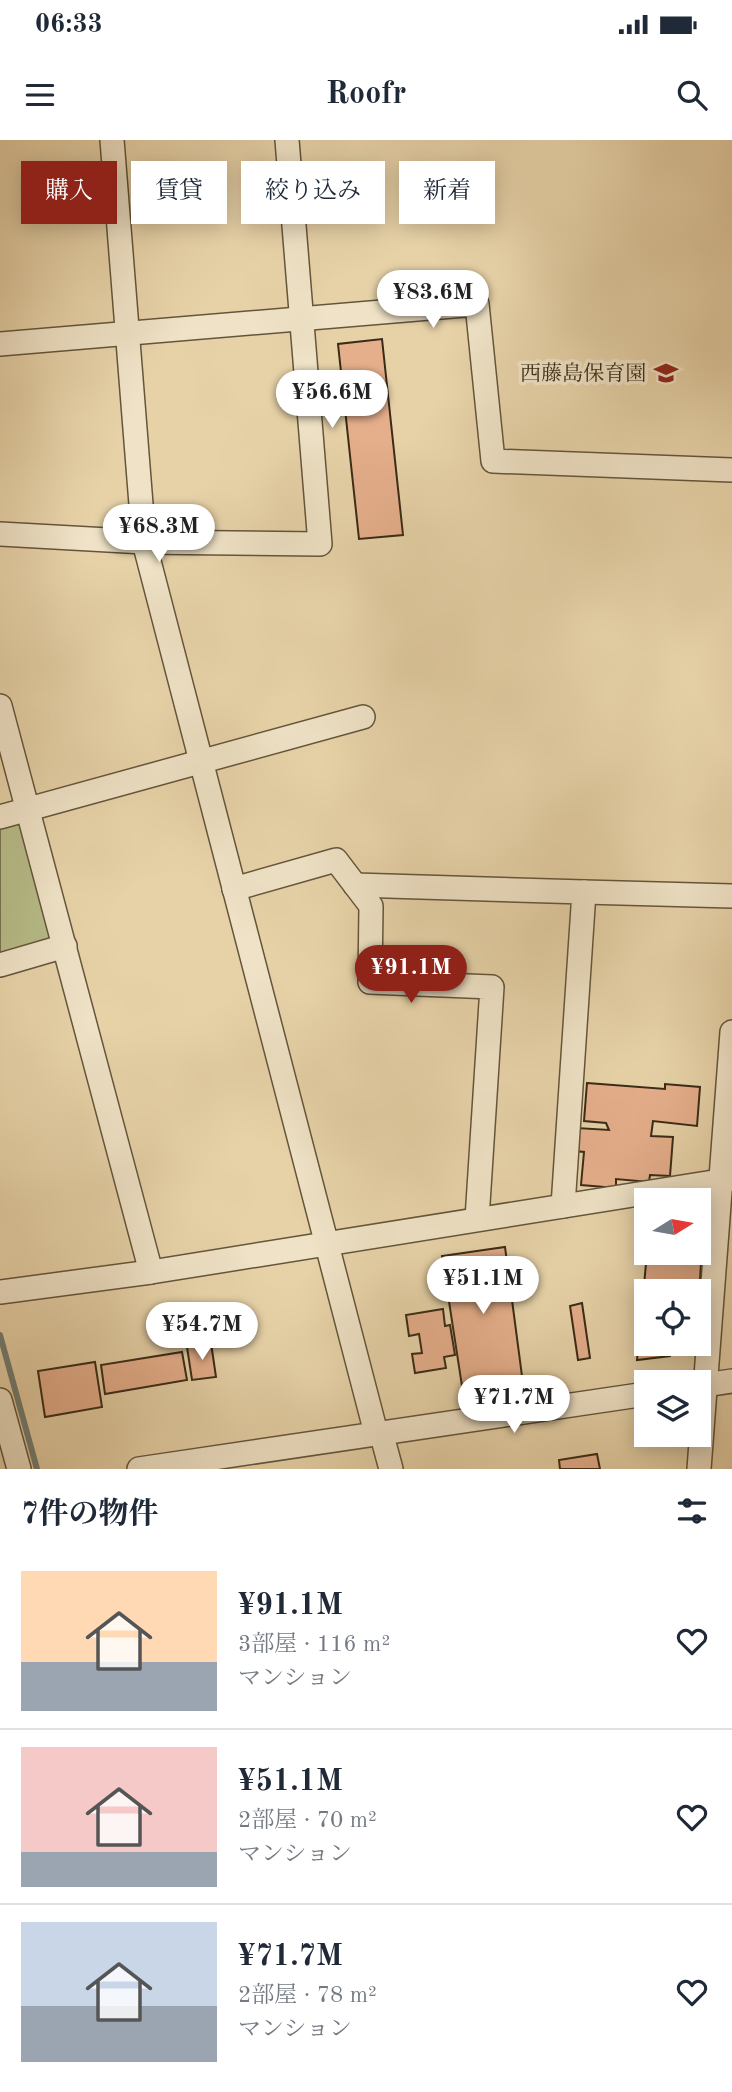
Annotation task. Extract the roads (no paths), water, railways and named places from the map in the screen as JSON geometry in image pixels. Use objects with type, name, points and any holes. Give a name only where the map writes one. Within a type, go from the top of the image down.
[{"type":"street","points":[[112,140],[144,542],[378,1432],[391,1469]]},
{"type":"street","points":[[0,534],[144,542],[320,544],[287,140]]},
{"type":"street","points":[[0,344],[477,304],[493,461],[732,470]]},
{"type":"street","points":[[0,706],[151,1272]]},
{"type":"street","points":[[0,817],[363,717]]},
{"type":"street","points":[[234,889],[336,860],[371,906],[370,982],[492,987],[477,1219]]},
{"type":"street","points":[[355,886],[732,897]]},
{"type":"street","points":[[563,1206],[584,892]]},
{"type":"street","points":[[0,965],[65,946]]},
{"type":"street","points":[[705,1370],[727,1180],[732,1032]]},
{"type":"street","points":[[0,1292],[151,1272],[727,1180]]},
{"type":"street","points":[[711,1384],[732,1381]]},
{"type":"street","points":[[139,1469],[634,1396]]},
{"type":"street","points":[[0,1400],[19,1469]]},
{"type":"street","points":[[699,1469],[700,1447]]},
{"type":"waterway","points":[[0,1335],[37,1469]]},
{"type":"place","name":"西藤島保育園","points":[[666,373]]}]
